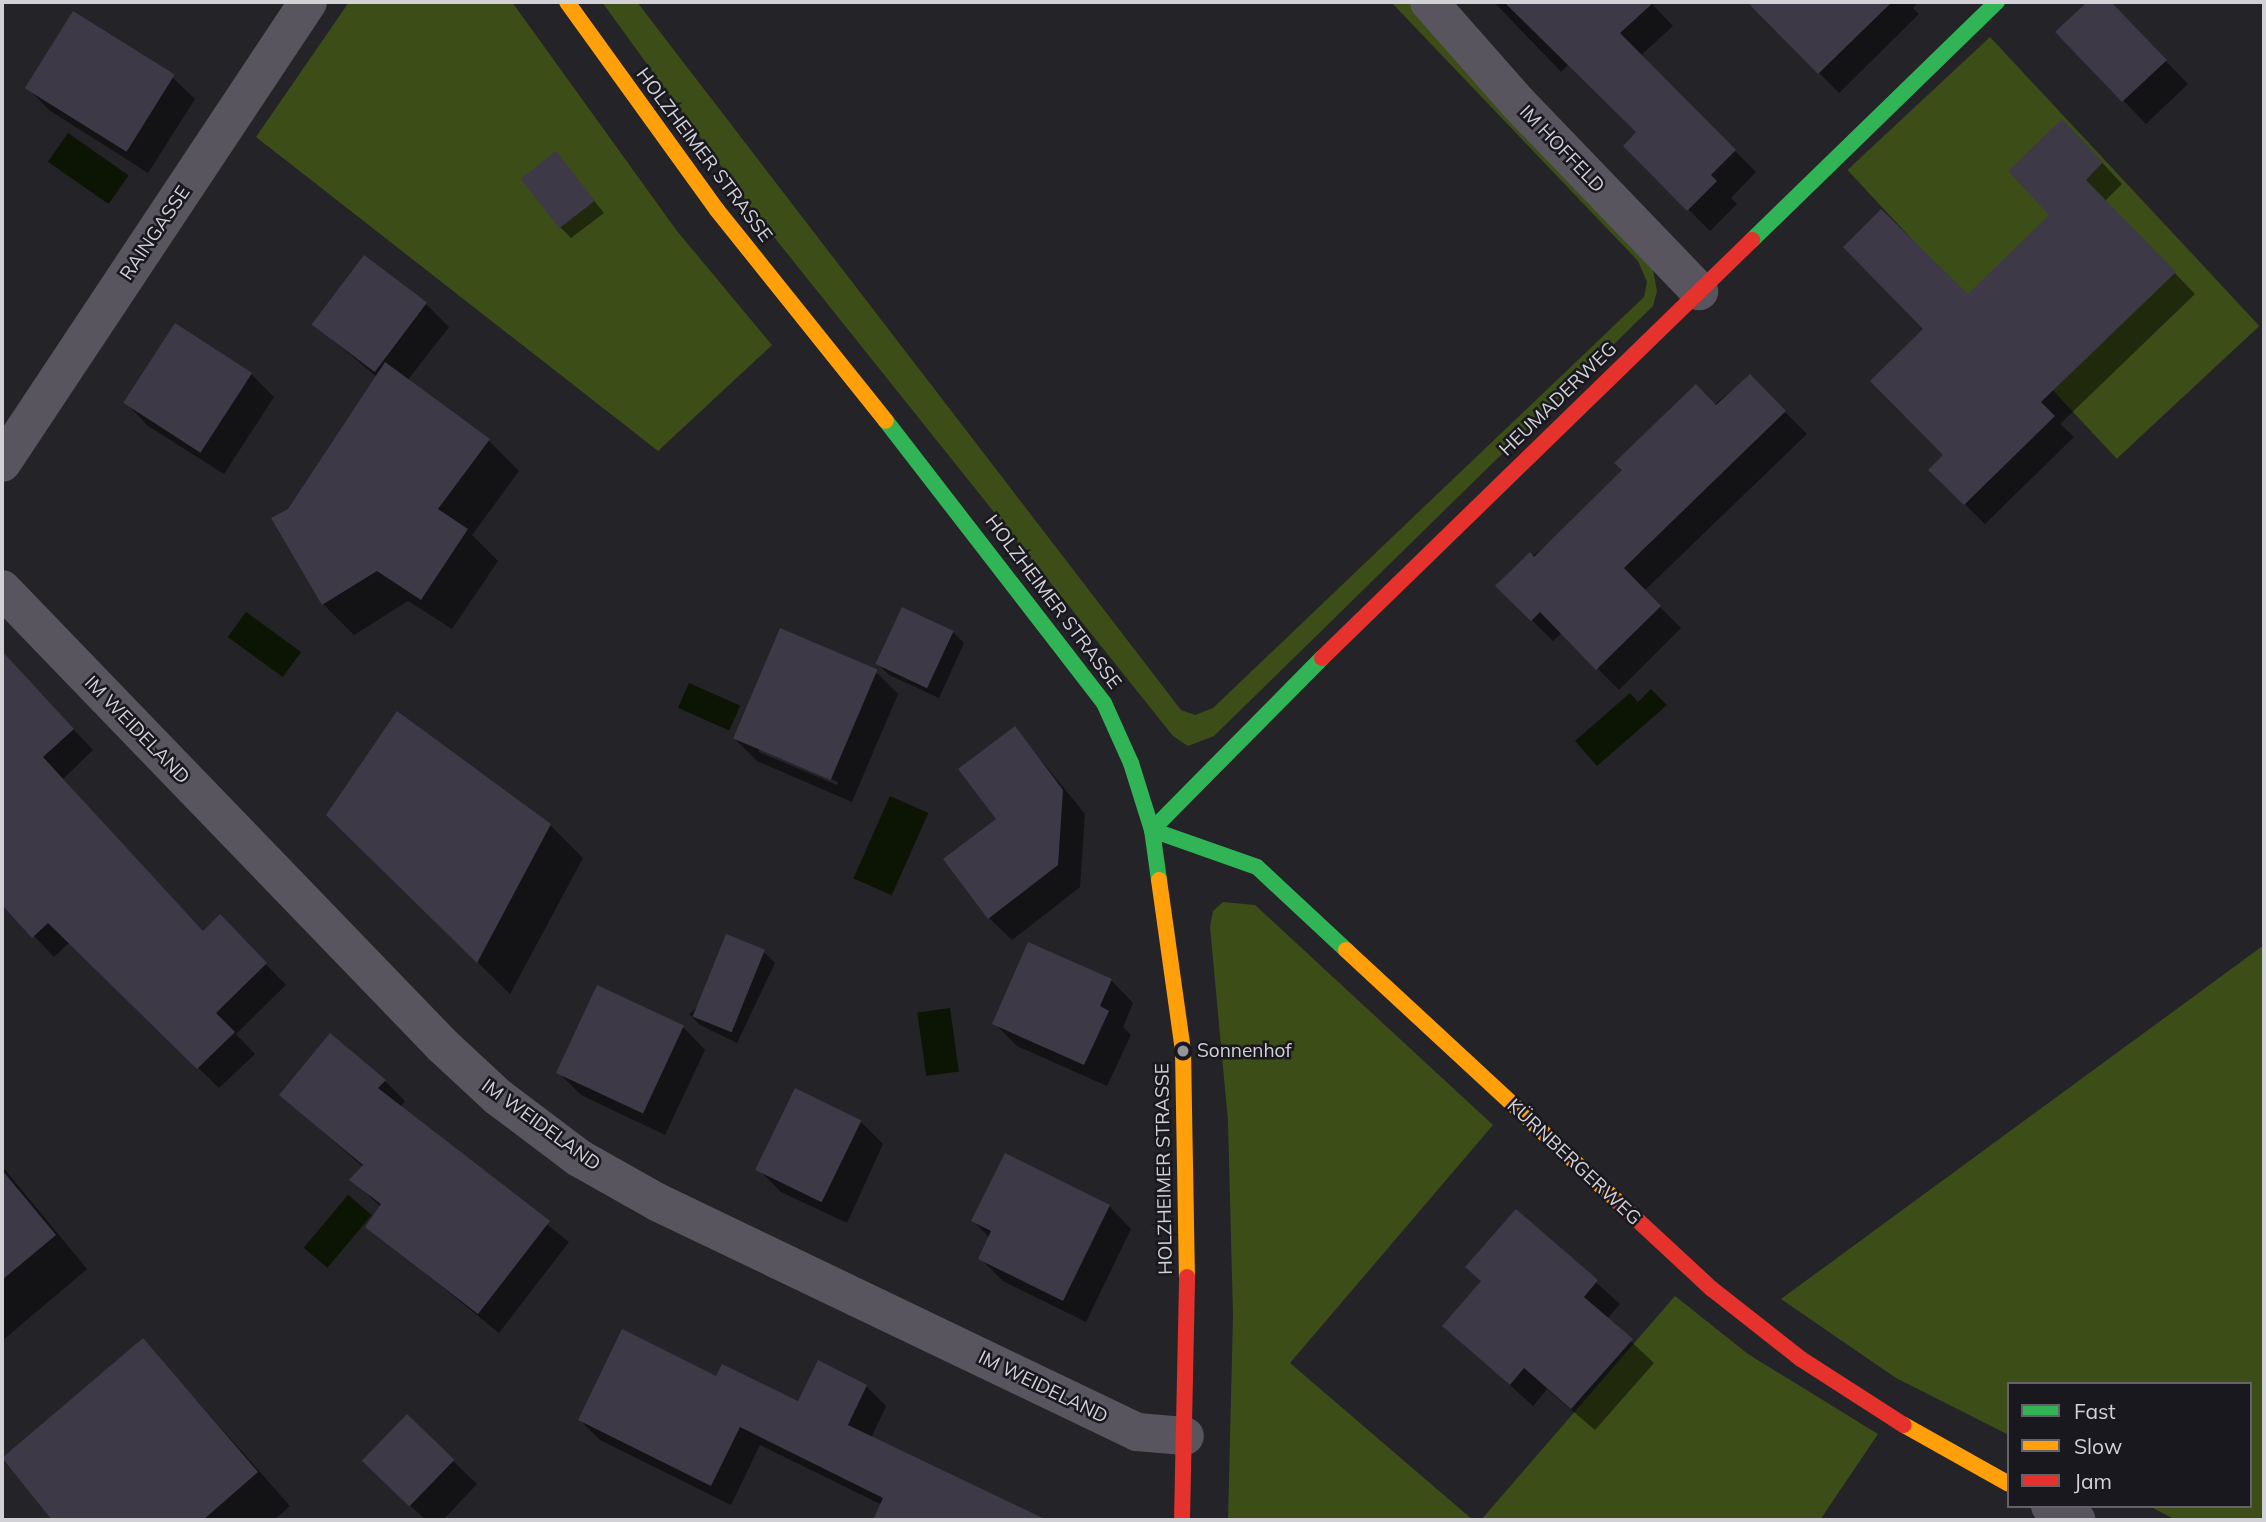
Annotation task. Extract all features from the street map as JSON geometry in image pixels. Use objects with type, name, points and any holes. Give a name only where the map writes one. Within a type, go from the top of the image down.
[{"type":"street","name":"RAINGASSE","points":[[2,463],[308,2]]},
{"type":"street","name":"HOLZHEIMER STRASSE","points":[[568,2],[718,210],[1001,565],[1104,703],[1131,763],[1152,830],[1183,1051],[1185,1436],[1182,1520]]},
{"type":"street","name":"IM HOFFELD","points":[[1429,2],[1519,104],[1699,291]]},
{"type":"street","name":"HEUMADERWEG","points":[[1152,830],[1214,763],[1997,2]]},
{"type":"street","name":"IM WEIDELAND","points":[[2,589],[443,1046],[498,1097],[579,1158],[657,1202],[1137,1432],[1185,1436]]},
{"type":"street","name":"KÜRNBERGERWEG","points":[[1152,830],[1257,867],[1712,1289],[1801,1359],[1931,1442],[2007,1483]]},
{"type":"street","points":[[2054,1508],[2076,1520]]},
{"type":"green space","points":[[349,2],[512,2],[677,231],[772,345],[658,451],[256,137]]},
{"type":"green space","points":[[602,2],[637,2],[1181,710],[1195,715],[1213,708],[1644,297],[1647,282],[1638,261],[1391,2],[1412,2],[1653,270],[1657,291],[1653,306],[1214,736],[1188,746],[1173,736],[758,217]]},
{"type":"green space","points":[[1990,37],[2259,326],[2117,459],[1847,170]]},
{"type":"green space","points":[[1223,902],[1255,905],[1493,1125],[1290,1363],[1473,1520],[1228,1520],[1233,1316],[1228,1121],[1210,927],[1213,911]]},
{"type":"green space","points":[[2264,945],[2264,1520],[2176,1520],[2153,1508],[2252,1508],[2252,1382],[2007,1382],[2007,1434],[1896,1378],[1781,1299]]},
{"type":"green space","points":[[1675,1296],[1748,1354],[1878,1434],[1820,1520],[1481,1520]]},
{"type":"shaded area","points":[[68,133],[129,175],[109,204],[48,162]]},
{"type":"shaded area","points":[[246,612],[301,652],[283,677],[228,637]]},
{"type":"shaded area","points":[[689,683],[740,706],[729,730],[678,708]]},
{"type":"shaded area","points":[[1651,689],[1667,705],[1597,766],[1575,741],[1630,693],[1638,702]]},
{"type":"shaded area","points":[[890,796],[928,813],[892,895],[853,878]]},
{"type":"shaded area","points":[[950,1008],[959,1071],[926,1076],[917,1013]]},
{"type":"shaded area","points":[[348,1195],[372,1215],[327,1268],[304,1248]]},
{"type":"building","points":[[1504,2],[1654,2],[1620,33],[1736,150],[1711,175],[1717,181],[1687,211],[1623,146],[1636,132]]},
{"type":"building","points":[[1747,2],[1892,2],[1818,74]]},
{"type":"building","points":[[2087,2],[2111,2],[2167,60],[2122,102],[2055,32]]},
{"type":"building","points":[[73,11],[175,75],[127,152],[25,88]]},
{"type":"building","points":[[2062,119],[2103,162],[2086,180],[2176,272],[2041,402],[2055,416],[1964,505],[1928,470],[1943,455],[1870,381],[1923,329],[1843,247],[1881,209],[1968,294],[2049,215],[2008,171]]},
{"type":"building","points":[[556,151],[595,201],[559,228],[521,179]]},
{"type":"building","points":[[364,255],[427,303],[375,372],[312,324]]},
{"type":"building","points":[[175,323],[252,373],[200,453],[123,403]]},
{"type":"building","points":[[385,362],[490,439],[438,509],[468,529],[421,600],[377,571],[322,605],[271,518],[288,509]]},
{"type":"building","points":[[1750,374],[1786,411],[1624,568],[1661,606],[1596,670],[1540,612],[1531,621],[1495,586],[1530,552],[1534,557],[1622,470],[1614,463],[1696,384],[1716,405]]},
{"type":"building","points":[[902,607],[954,631],[927,688],[875,664]]},
{"type":"building","points":[[780,628],[878,669],[831,780],[733,738]]},
{"type":"building","points":[[2,651],[74,729],[43,757],[203,931],[220,914],[267,963],[216,1013],[235,1032],[197,1069],[48,923],[32,938],[2,905]]},
{"type":"building","points":[[397,711],[551,824],[477,963],[326,815]]},
{"type":"building","points":[[1015,726],[1063,790],[1058,865],[988,919],[943,859],[996,819],[958,769]]},
{"type":"building","points":[[726,934],[765,950],[732,1032],[693,1017]]},
{"type":"building","points":[[1028,942],[1112,979],[1100,1006],[1109,1011],[1084,1065],[992,1024]]},
{"type":"building","points":[[597,985],[684,1026],[643,1113],[556,1073]]},
{"type":"building","points":[[330,1033],[386,1080],[378,1088],[550,1221],[478,1314],[365,1227],[381,1204],[349,1180],[363,1165],[279,1095]]},
{"type":"building","points":[[795,1088],[862,1120],[822,1202],[755,1170]]},
{"type":"building","points":[[1005,1153],[1110,1205],[1063,1301],[978,1259],[991,1231],[971,1221]]},
{"type":"building","points":[[2,1170],[56,1235],[2,1280]]},
{"type":"building","points":[[1516,1209],[1598,1280],[1584,1297],[1633,1339],[1571,1409],[1524,1368],[1510,1385],[1442,1326],[1481,1281],[1465,1267]]},
{"type":"building","points":[[622,1329],[716,1376],[722,1364],[798,1401],[818,1360],[867,1385],[848,1425],[1047,1520],[873,1520],[883,1498],[740,1427],[711,1486],[578,1420]]},
{"type":"building","points":[[143,1338],[258,1472],[203,1520],[52,1520],[2,1458]]},
{"type":"building","points":[[407,1414],[454,1460],[409,1507],[362,1461]]},
{"type":"traffic: fast","points":[[1752,240],[1997,2]]},
{"type":"traffic: fast","points":[[886,421],[1104,703],[1131,763],[1152,830],[1159,880]]},
{"type":"traffic: fast","points":[[1322,658],[1152,830],[1257,867],[1346,950]]},
{"type":"traffic: slow","points":[[567,2],[717,210],[886,421]]},
{"type":"traffic: slow","points":[[1159,880],[1183,1051],[1187,1277]]},
{"type":"traffic: slow","points":[[1346,950],[1619,1203]]},
{"type":"traffic: slow","points":[[1904,1425],[2007,1483]]},
{"type":"traffic: jam","points":[[1322,658],[1752,240]]},
{"type":"traffic: jam","points":[[1619,1203],[1712,1289],[1801,1359],[1904,1425]]},
{"type":"traffic: jam","points":[[1182,1520],[1187,1277]]},
{"type":"place","name":"Sonnenhof","points":[[1183,1051]]}]
